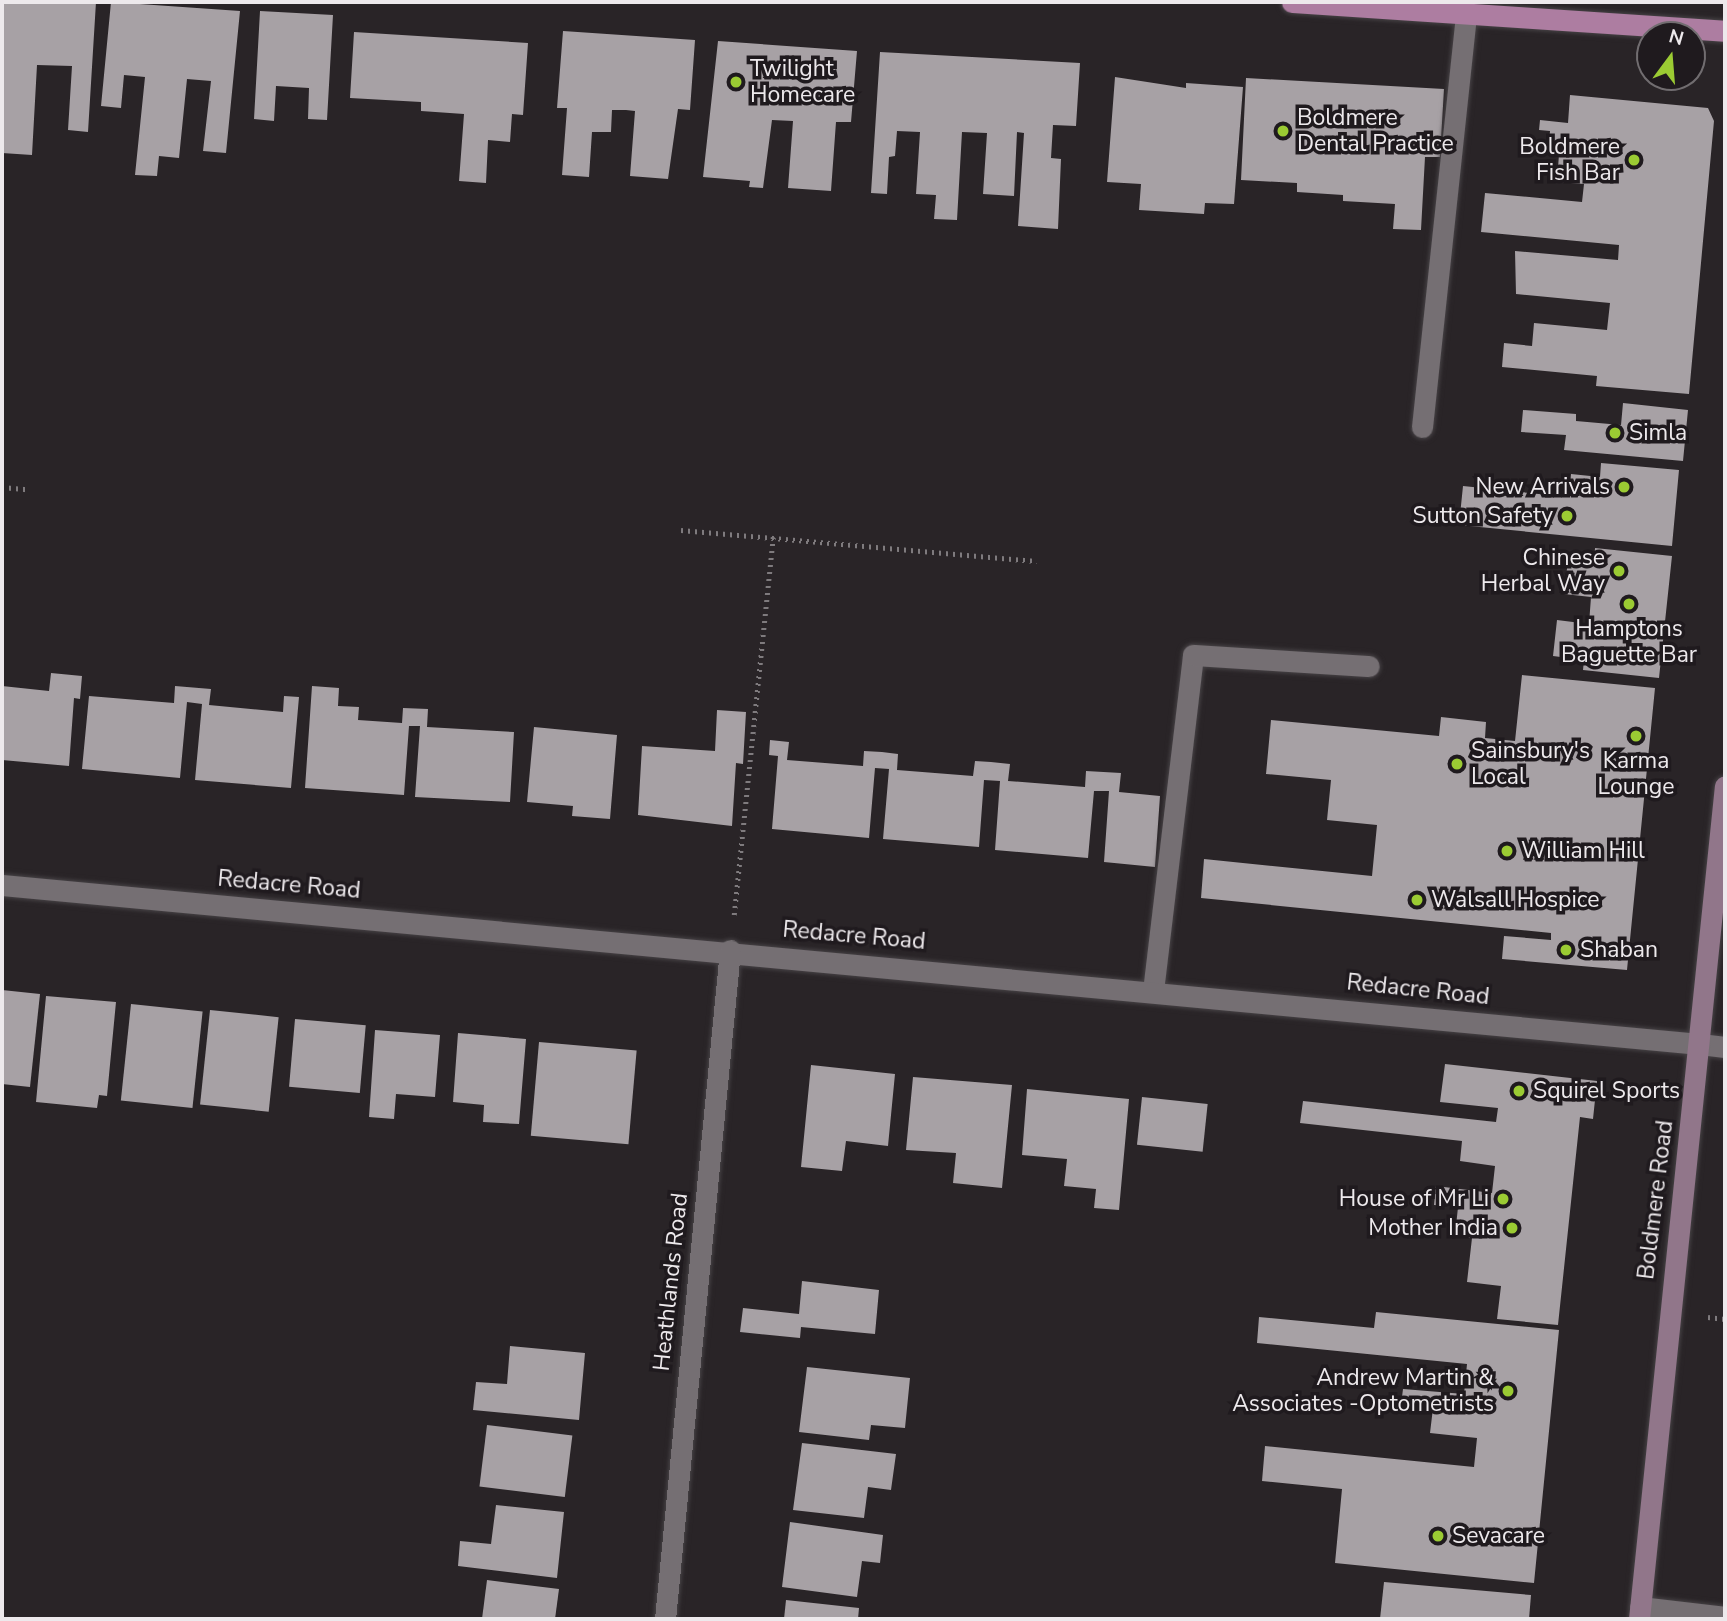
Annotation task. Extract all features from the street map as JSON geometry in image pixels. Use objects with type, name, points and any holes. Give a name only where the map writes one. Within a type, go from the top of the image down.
[{"type":"main road","points":[[1292,2],[1725,31]]},
{"type":"main road","name":"Boldmere Road","points":[[1639,1613],[1725,786]]},
{"type":"street","points":[[1422,428],[1466,13]]},
{"type":"street","points":[[1153,990],[1194,655],[1369,666]]},
{"type":"street","name":"Redacre Road","points":[[2,885],[730,950],[1725,1047]]},
{"type":"street","name":"Heathlands Road","points":[[665,1619],[730,950]]},
{"type":"street","points":[[1639,1613],[1725,1617]]},
{"type":"path","points":[[2,487],[27,489]]},
{"type":"path","points":[[681,530],[1037,561]]},
{"type":"path","points":[[730,950],[773,537]]},
{"type":"building","points":[[2,2],[96,2],[88,132],[68,130],[72,66],[37,65],[32,155],[2,153]]},
{"type":"building","points":[[111,2],[240,11],[226,153],[203,151],[211,81],[187,79],[179,158],[159,156],[157,176],[135,175],[145,77],[124,75],[121,108],[101,106]]},
{"type":"building","points":[[260,11],[333,15],[327,120],[308,119],[309,88],[276,86],[274,121],[254,119]]},
{"type":"building","points":[[563,31],[695,40],[690,110],[678,109],[668,179],[630,176],[635,111],[626,110],[612,110],[611,132],[592,132],[589,177],[562,175],[567,108],[557,108]]},
{"type":"building","points":[[354,32],[528,43],[523,115],[512,114],[510,142],[488,140],[486,183],[459,181],[464,114],[421,111],[421,102],[350,98]]},
{"type":"building","points":[[718,41],[857,51],[851,122],[836,122],[831,191],[788,188],[793,121],[772,120],[763,188],[749,187],[750,181],[703,177]]},
{"type":"building","points":[[880,52],[1080,63],[1076,126],[1053,125],[1051,158],[1061,159],[1058,229],[1018,226],[1024,133],[1017,132],[1014,196],[983,194],[987,133],[962,132],[957,220],[934,219],[936,195],[916,194],[920,132],[897,131],[895,156],[889,157],[887,194],[871,193]]},
{"type":"building","points":[[1115,77],[1186,88],[1186,83],[1243,87],[1234,204],[1205,203],[1204,214],[1139,210],[1141,184],[1107,182]]},
{"type":"building","points":[[1246,78],[1444,89],[1440,157],[1425,157],[1421,230],[1393,229],[1395,204],[1343,201],[1343,195],[1297,192],[1297,183],[1241,180]]},
{"type":"building","points":[[1570,95],[1708,108],[1714,121],[1689,394],[1596,386],[1597,376],[1502,367],[1504,343],[1532,346],[1534,323],[1607,330],[1610,303],[1516,294],[1515,251],[1618,260],[1619,245],[1481,232],[1485,193],[1582,202],[1584,184],[1557,182],[1559,154],[1548,153],[1550,131],[1539,130],[1540,120],[1568,123]]},
{"type":"building","name":"Simla","points":[[1623,403],[1688,410],[1683,461],[1564,450],[1566,435],[1521,432],[1523,410],[1576,414],[1576,421],[1621,425]]},
{"type":"building","name":"Sutton Safety","points":[[1601,463],[1679,470],[1672,546],[1459,525],[1463,486],[1568,497],[1571,474],[1600,477]]},
{"type":"building","points":[[1595,548],[1672,556],[1659,678],[1583,670],[1584,660],[1553,656],[1557,620],[1589,624],[1591,597],[1564,594],[1568,560],[1594,563]]},
{"type":"building","points":[[51,673],[82,676],[80,699],[74,698],[69,766],[2,760],[2,686],[49,691]]},
{"type":"building","points":[[1522,675],[1655,688],[1627,970],[1502,959],[1504,936],[1551,940],[1551,933],[1201,898],[1204,859],[1372,876],[1377,825],[1327,820],[1331,780],[1266,774],[1271,720],[1439,736],[1441,717],[1486,722],[1485,738],[1515,741]]},
{"type":"building","points":[[175,686],[211,689],[209,705],[283,712],[284,696],[299,697],[291,788],[195,780],[202,704],[187,702],[180,778],[82,769],[89,696],[174,703]]},
{"type":"building","points":[[312,686],[339,688],[338,706],[359,707],[358,720],[402,723],[403,708],[428,709],[427,727],[514,732],[510,802],[415,797],[420,726],[409,726],[404,795],[305,788]]},
{"type":"building","points":[[717,710],[746,712],[743,764],[736,763],[732,826],[638,815],[642,746],[715,751]]},
{"type":"building","points":[[534,727],[617,735],[610,819],[572,816],[573,806],[527,802]]},
{"type":"building","points":[[770,740],[789,742],[787,760],[863,766],[864,751],[882,752],[898,754],[897,770],[973,776],[975,761],[1010,764],[1008,781],[1085,787],[1086,771],[1121,773],[1119,792],[1160,796],[1155,867],[1104,862],[1109,791],[1094,791],[1088,858],[995,850],[1000,781],[984,780],[979,847],[883,839],[889,769],[875,768],[869,838],[772,829],[778,756],[769,755]]},
{"type":"building","points":[[2,990],[40,994],[30,1087],[2,1084]]},
{"type":"building","points":[[46,996],[116,1002],[107,1096],[99,1095],[97,1108],[36,1102]]},
{"type":"building","points":[[131,1004],[203,1012],[192,1108],[121,1100]]},
{"type":"building","points":[[210,1010],[279,1017],[269,1112],[200,1104]]},
{"type":"building","points":[[295,1019],[366,1025],[360,1093],[289,1087]]},
{"type":"building","points":[[375,1030],[440,1035],[435,1097],[396,1094],[394,1119],[369,1117]]},
{"type":"building","points":[[458,1033],[526,1039],[519,1124],[483,1122],[484,1105],[453,1102]]},
{"type":"building","points":[[539,1042],[637,1051],[628,1144],[531,1136]]},
{"type":"building","points":[[1445,1064],[1597,1081],[1593,1119],[1580,1117],[1558,1325],[1497,1319],[1501,1286],[1467,1282],[1472,1238],[1455,1236],[1458,1207],[1434,1205],[1436,1186],[1492,1193],[1495,1166],[1460,1161],[1462,1141],[1300,1123],[1303,1101],[1496,1122],[1498,1108],[1440,1102]]},
{"type":"building","points":[[811,1065],[895,1074],[888,1146],[846,1141],[842,1171],[801,1167]]},
{"type":"building","points":[[913,1077],[1012,1085],[1002,1188],[953,1183],[956,1153],[906,1150]]},
{"type":"building","points":[[1027,1089],[1129,1099],[1119,1210],[1094,1208],[1096,1189],[1064,1186],[1067,1159],[1022,1155]]},
{"type":"building","points":[[1142,1097],[1208,1104],[1203,1152],[1137,1145]]},
{"type":"building","points":[[802,1281],[879,1290],[875,1334],[801,1327],[800,1338],[740,1332],[743,1308],[799,1314]]},
{"type":"building","points":[[1376,1312],[1559,1330],[1534,1583],[1335,1563],[1342,1489],[1262,1481],[1265,1446],[1474,1467],[1477,1438],[1430,1433],[1433,1408],[1401,1405],[1403,1389],[1464,1394],[1467,1364],[1257,1343],[1259,1317],[1374,1328]]},
{"type":"building","points":[[510,1346],[585,1353],[579,1420],[473,1410],[476,1382],[507,1384]]},
{"type":"building","points":[[807,1367],[910,1378],[905,1428],[871,1425],[869,1440],[799,1432]]},
{"type":"building","points":[[487,1425],[572,1435],[565,1497],[479,1487]]},
{"type":"building","points":[[802,1443],[896,1454],[891,1490],[868,1487],[864,1518],[793,1510]]},
{"type":"building","points":[[496,1505],[564,1512],[557,1578],[458,1566],[460,1541],[491,1544]]},
{"type":"building","points":[[790,1522],[883,1535],[880,1563],[862,1561],[857,1597],[782,1587]]},
{"type":"building","points":[[487,1580],[559,1589],[555,1619],[482,1619]]},
{"type":"building","points":[[1384,1582],[1531,1595],[1529,1619],[1380,1619]]},
{"type":"building","points":[[786,1600],[859,1608],[858,1619],[784,1619]]},
{"type":"place","name":"Twilight Homecare","points":[[736,82]]},
{"type":"place","name":"Boldmere Dental Practice","points":[[1283,131]]},
{"type":"place","name":"Boldmere Fish Bar","points":[[1634,160]]},
{"type":"place","name":"Simla","points":[[1615,433]]},
{"type":"place","name":"New Arrivals","points":[[1624,487]]},
{"type":"place","name":"Sutton Safety","points":[[1567,516]]},
{"type":"place","name":"Chinese Herbal Way","points":[[1619,571]]},
{"type":"place","name":"Hamptons Baguette Bar","points":[[1629,604]]},
{"type":"place","name":"Karma Lounge","points":[[1636,736]]},
{"type":"place","name":"Sainsbury's Local","points":[[1457,764]]},
{"type":"place","name":"William Hill","points":[[1507,851]]},
{"type":"place","name":"Walsall Hospice","points":[[1417,900]]},
{"type":"place","name":"Shaban","points":[[1566,950]]},
{"type":"place","name":"Squirel Sports","points":[[1519,1091]]},
{"type":"place","name":"House of Mr Li","points":[[1503,1199]]},
{"type":"place","name":"Mother India","points":[[1512,1228]]},
{"type":"place","name":"Andrew Martin & Associates -Optometrists","points":[[1508,1391]]},
{"type":"place","name":"Sevacare","points":[[1438,1536]]}]
